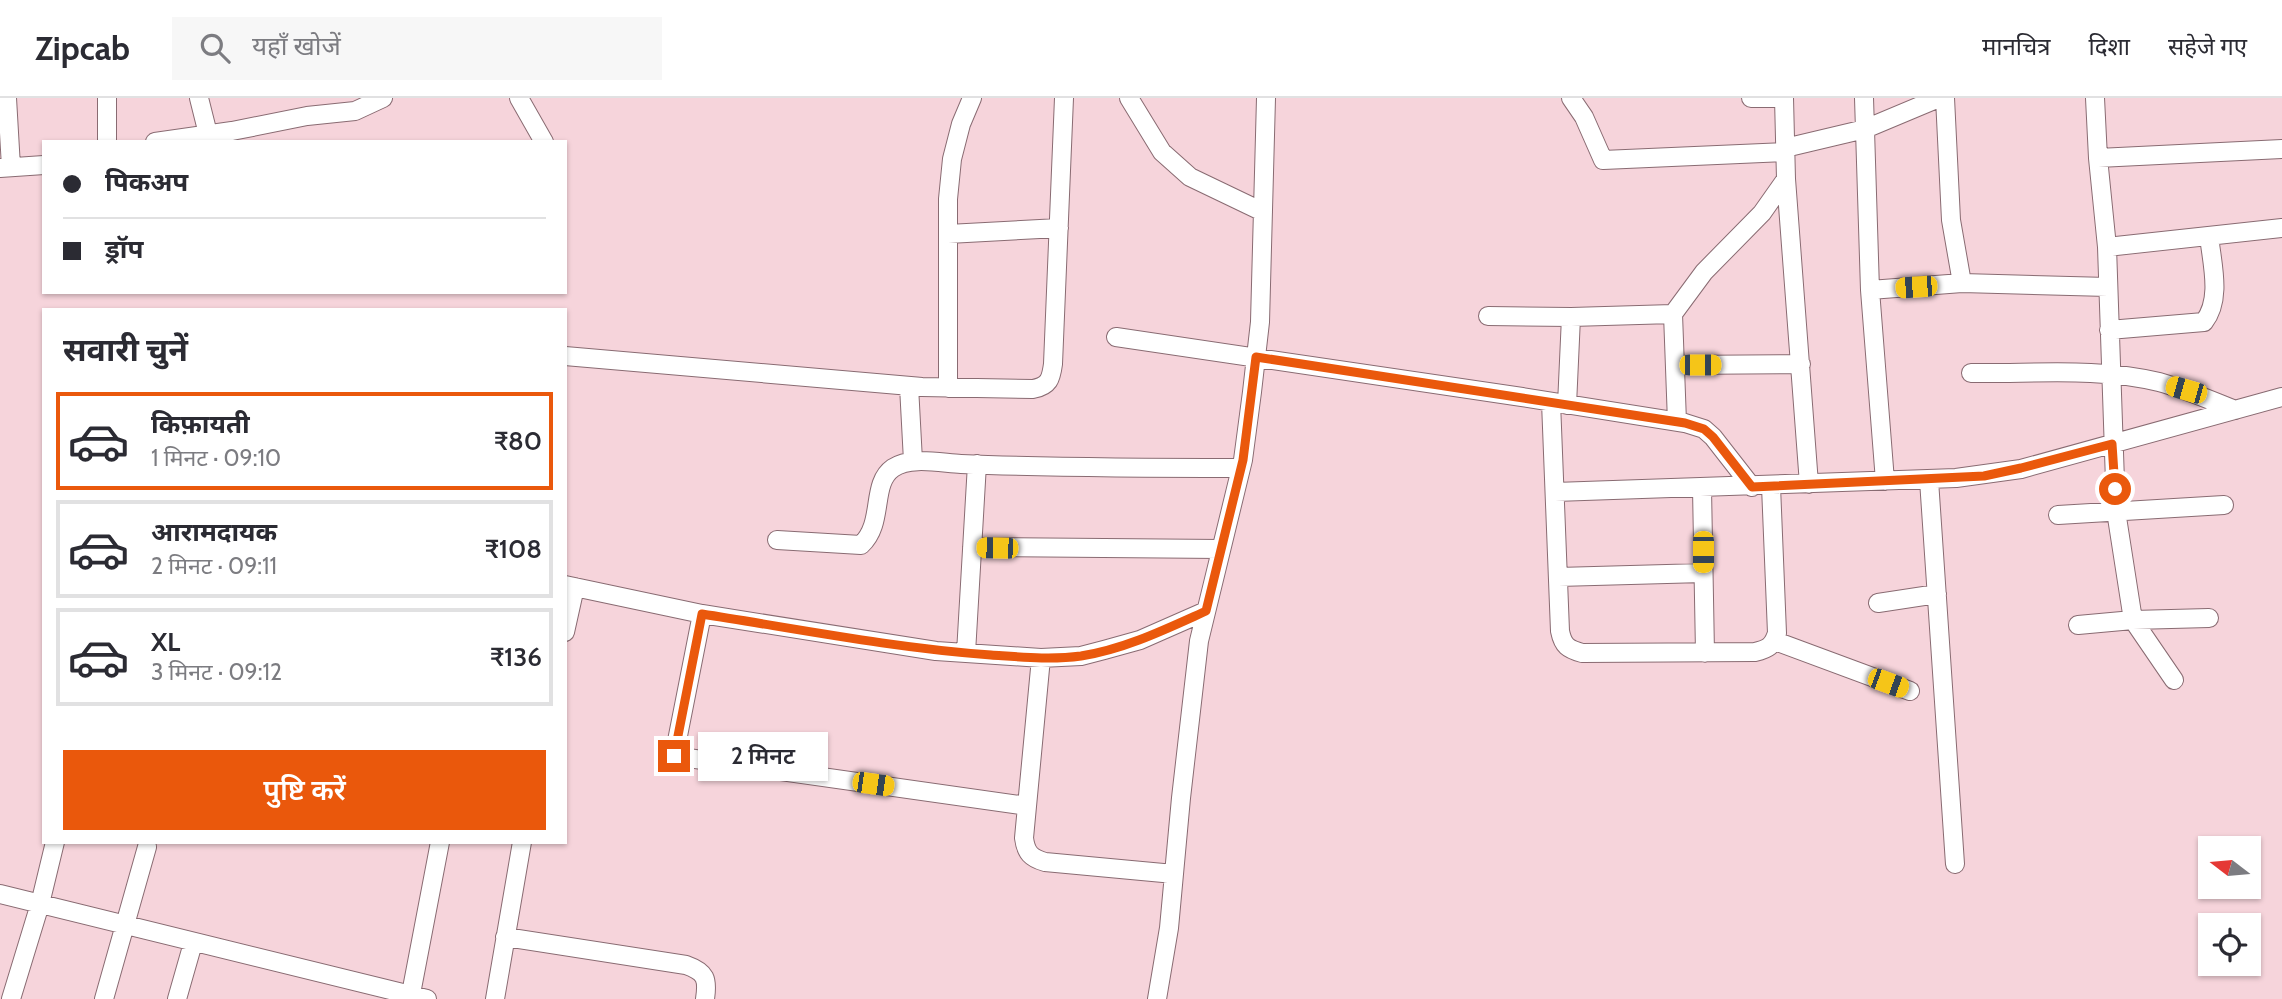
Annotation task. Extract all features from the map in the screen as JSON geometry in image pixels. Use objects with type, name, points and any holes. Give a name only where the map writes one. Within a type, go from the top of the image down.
[{"type":"street","points":[[7,98],[6,167],[42,165]]},
{"type":"street","points":[[107,98],[107,140]]},
{"type":"street","points":[[200,98],[208,134]]},
{"type":"street","points":[[168,140],[307,116],[355,111],[383,98]]},
{"type":"street","points":[[519,98],[543,140]]},
{"type":"street","points":[[567,356],[909,386],[1033,390],[1044,387],[1051,379],[1064,98]]},
{"type":"street","points":[[1129,98],[1162,152],[1190,177],[1263,212]]},
{"type":"street","points":[[1157,999],[1169,928],[1199,641],[1241,468],[1256,357],[1260,322],[1266,98]]},
{"type":"street","points":[[1572,98],[1584,117],[1603,160],[1785,150],[1865,129],[1939,98]]},
{"type":"street","points":[[1751,98],[1784,98],[1786,179],[1809,484]]},
{"type":"street","points":[[1864,98],[1870,290],[1885,481]]},
{"type":"street","points":[[1945,98],[1951,220],[1962,283]]},
{"type":"street","points":[[2095,98],[2107,247],[2116,511],[2133,620],[2174,680]]},
{"type":"street","points":[[948,388],[948,199],[952,159],[967,101]]},
{"type":"street","points":[[2098,159],[2282,149]]},
{"type":"street","points":[[1677,422],[1673,314],[1713,262],[1762,213],[1786,179]]},
{"type":"street","points":[[948,234],[1059,228]]},
{"type":"street","points":[[2107,247],[2282,228]]},
{"type":"street","points":[[2109,330],[2204,322],[2212,313],[2215,300],[2209,236]]},
{"type":"street","points":[[1870,290],[1962,283],[2108,287]]},
{"type":"street","points":[[1488,316],[1673,314]]},
{"type":"street","points":[[1571,317],[1559,403],[1555,492],[1560,631],[1562,643],[1570,650],[1582,653],[1705,653],[1755,652],[1768,649],[1777,632],[1771,486]]},
{"type":"street","points":[[1116,337],[1677,422],[1704,429],[1752,487]]},
{"type":"street","points":[[1675,365],[1801,364]]},
{"type":"street","points":[[1971,373],[2110,374],[2186,390],[2235,410]]},
{"type":"street","points":[[909,386],[913,461]]},
{"type":"street","points":[[1555,492],[1752,487],[1984,476],[2282,397]]},
{"type":"street","points":[[777,540],[861,545],[874,528],[885,475],[894,467],[913,461],[1241,468]]},
{"type":"street","points":[[966,653],[977,464]]},
{"type":"street","points":[[1929,480],[1955,864]]},
{"type":"street","points":[[1702,488],[1705,653]]},
{"type":"street","points":[[2058,514],[2224,505]]},
{"type":"street","points":[[972,547],[1221,550]]},
{"type":"street","points":[[1558,577],[1703,573]]},
{"type":"street","points":[[567,614],[570,586],[702,614],[936,651],[1041,658],[1081,656],[1116,647],[1140,640],[1206,611]]},
{"type":"street","points":[[1878,603],[1937,594]]},
{"type":"street","points":[[702,614],[674,756],[1027,806]]},
{"type":"street","points":[[2078,625],[2209,618]]},
{"type":"street","points":[[1774,641],[1910,691]]},
{"type":"street","points":[[1041,658],[1025,849],[1032,858],[1045,862],[1174,874]]},
{"type":"street","points":[[8,990],[40,904],[55,844]]},
{"type":"street","points":[[0,894],[416,998],[440,844]]},
{"type":"street","points":[[495,999],[522,844]]},
{"type":"street","points":[[104,999],[146,847]]},
{"type":"street","points":[[505,937],[686,965],[698,969],[706,979],[705,999]]},
{"type":"street","points":[[177,999],[193,943]]},
{"type":"route","points":[[674,756],[702,614],[936,651],[1041,658],[1081,656],[1140,640],[1206,611],[1243,460],[1256,357],[1685,423],[1704,429],[1713,437],[1752,487],[1984,476],[2112,444],[2115,489]]}]
